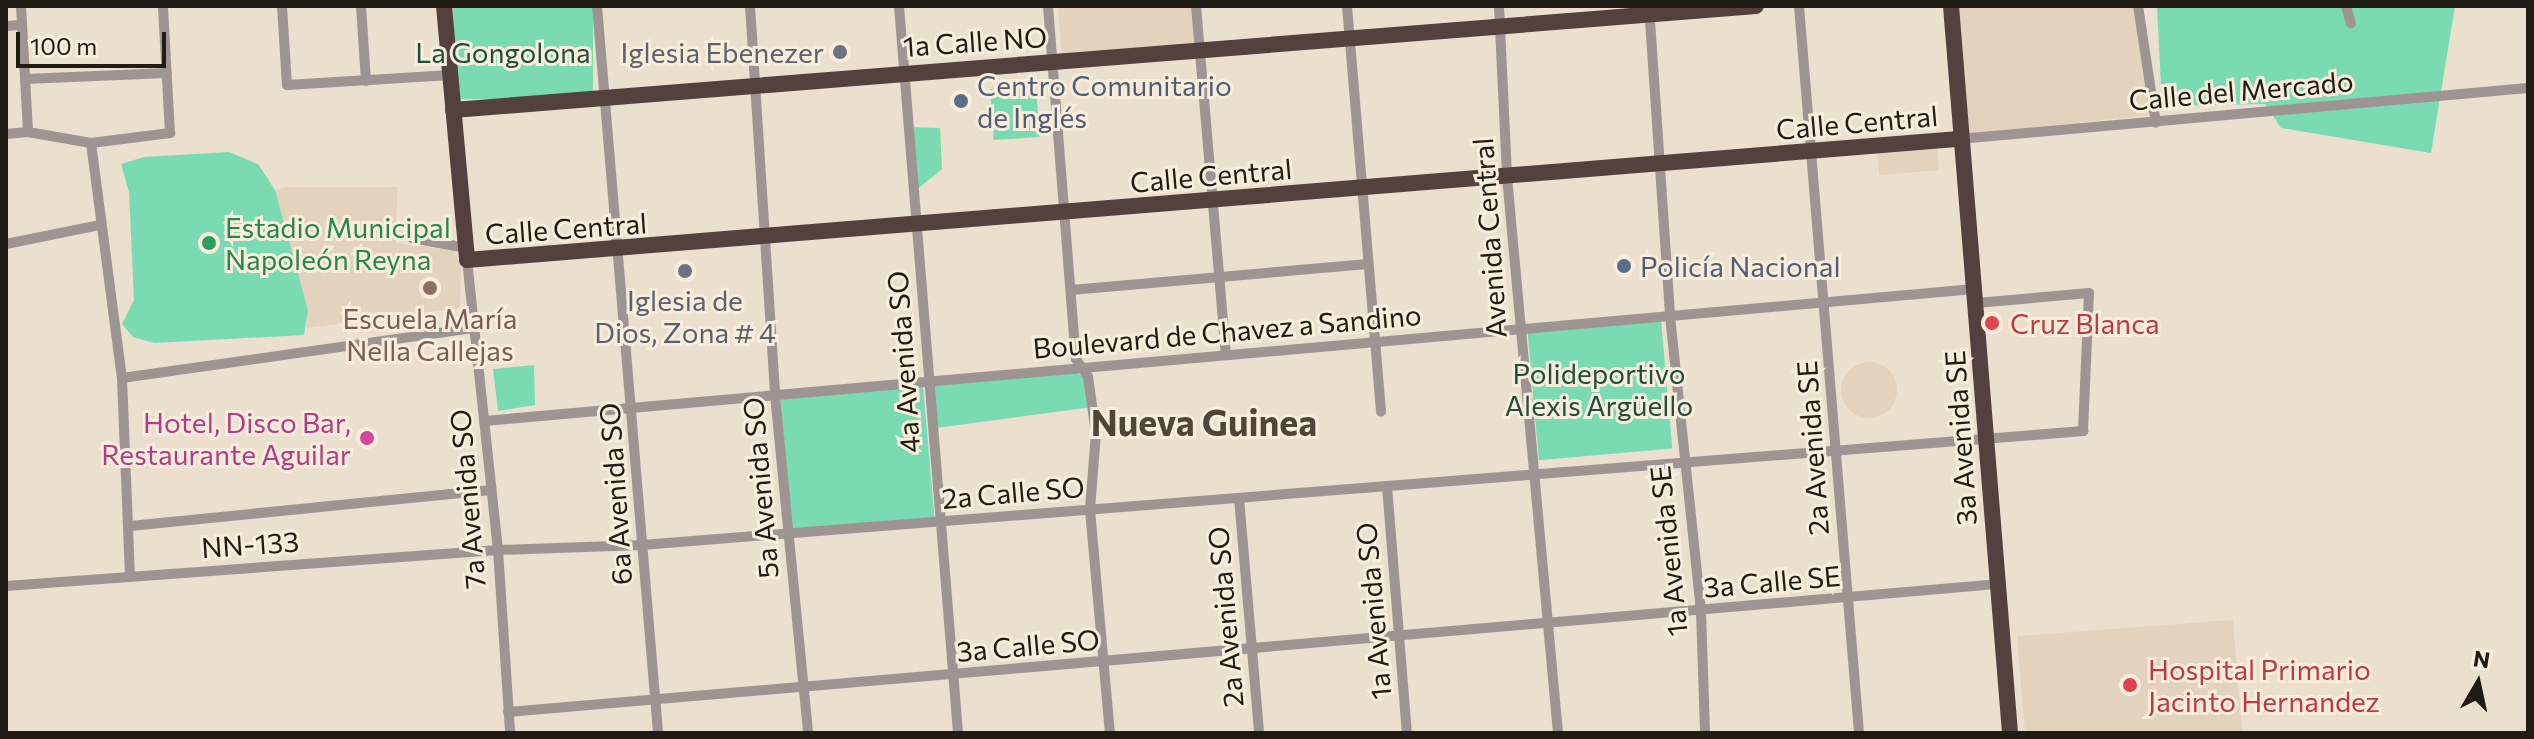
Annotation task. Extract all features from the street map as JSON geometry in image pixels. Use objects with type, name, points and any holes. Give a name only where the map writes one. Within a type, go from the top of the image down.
[{"type":"highway","points":[[444,6],[467,254]]},
{"type":"highway","name":"1a Calle NO","points":[[453,110],[606,95],[1500,26],[1650,10],[1756,6]]},
{"type":"highway","name":"3a Avenida SE","points":[[1951,6],[1959,139],[1975,296],[2010,733]]},
{"type":"highway","name":"Calle Central","points":[[467,254],[619,251],[1959,139]]},
{"type":"street","points":[[21,6],[28,132]]},
{"type":"street","points":[[6,134],[28,132],[91,143],[170,133],[163,6]]},
{"type":"street","points":[[282,6],[287,85],[451,75]]},
{"type":"street","points":[[361,6],[366,81]]},
{"type":"street","name":"6a Avenida SO","points":[[597,6],[658,733]]},
{"type":"street","name":"5a Avenida SO","points":[[750,6],[775,395],[808,733]]},
{"type":"street","name":"4a Avenida SO","points":[[899,6],[927,382],[958,733]]},
{"type":"street","points":[[1048,6],[1071,290],[1080,368],[1088,377],[1096,433],[1090,510],[1110,733]]},
{"type":"street","points":[[1196,6],[1226,355]]},
{"type":"street","points":[[1347,6],[1381,412]]},
{"type":"street","name":"Avenida Central","points":[[1499,6],[1507,177],[1532,474],[1551,625],[1558,733]]},
{"type":"street","name":"2a Avenida SE","points":[[1799,6],[1859,733]]},
{"type":"street","points":[[2138,6],[2156,123]]},
{"type":"street","points":[[2346,6],[2351,23]]},
{"type":"street","name":"1a Avenida SE","points":[[1650,10],[1670,316],[1701,611],[1705,733]]},
{"type":"street","points":[[6,26],[22,25]]},
{"type":"street","points":[[25,79],[167,73]]},
{"type":"street","name":"Calle del Mercado","points":[[1959,139],[2528,88]]},
{"type":"street","points":[[91,143],[99,225],[122,378],[130,577]]},
{"type":"street","points":[[6,244],[99,225]]},
{"type":"street","points":[[412,238],[467,254]]},
{"type":"street","name":"7a Avenida SO","points":[[467,254],[498,550],[510,733]]},
{"type":"street","points":[[1071,290],[1368,264]]},
{"type":"street","name":"Boulevard de Chavez a Sandino","points":[[484,421],[633,411],[775,395],[1825,302],[2089,293],[2083,431],[1985,438]]},
{"type":"street","points":[[122,378],[474,328]]},
{"type":"street","name":"2a Calle SO","points":[[498,550],[642,545],[789,534],[1985,438]]},
{"type":"street","name":"1a Avenida SO","points":[[1387,486],[1407,733]]},
{"type":"street","points":[[130,526],[491,490]]},
{"type":"street","name":"2a Avenida SO","points":[[1239,498],[1259,733]]},
{"type":"street","name":"NN-133","points":[[6,586],[498,550]]},
{"type":"street","name":"3a Calle SE","points":[[1551,625],[1997,584]]},
{"type":"street","name":"3a Calle SO","points":[[508,712],[1551,625]]},
{"type":"shaded area","points":[[1058,6],[1193,6],[1196,45],[1062,56]]},
{"type":"shaded area","points":[[1951,6],[2137,6],[2151,115],[1962,135]]},
{"type":"shaded area","points":[[1937,147],[1939,170],[1879,175],[1877,152]]},
{"type":"shaded area","points":[[285,187],[397,187],[396,243],[454,251],[461,267],[460,308],[306,328],[308,310],[275,190]]},
{"type":"shaded area","points":[[1869,362],[1889,370],[1897,390],[1889,410],[1869,418],[1849,410],[1841,390],[1849,370]]},
{"type":"shaded area","name":"Hospital Primario Jacinto Hernandez","points":[[2233,620],[2242,733],[2025,733],[2017,636]]},
{"type":"green space","name":"La Gongolona","points":[[453,6],[593,6],[593,99],[453,99]]},
{"type":"green space","points":[[2157,6],[2455,6],[2431,153],[2281,128],[2265,104],[2162,106]]},
{"type":"green space","points":[[1036,86],[1040,137],[994,140],[990,89]]},
{"type":"green space","points":[[909,127],[940,128],[942,169],[914,192]]},
{"type":"green space","name":"Estadio Municipal Napoleón Reyna","points":[[229,152],[258,164],[275,190],[308,310],[304,335],[154,343],[133,337],[122,324],[134,300],[129,192],[121,164],[144,157]]},
{"type":"green space","name":"Polideportivo Alexis Argüello","points":[[1661,319],[1672,449],[1539,460],[1528,331]]},
{"type":"green space","points":[[534,365],[535,405],[498,411],[493,369]]},
{"type":"green space","points":[[1074,372],[1083,376],[1092,407],[936,428],[932,384]]},
{"type":"green space","points":[[923,386],[935,517],[792,530],[781,398]]},
{"type":"place","name":"Iglesia Ebenezer","points":[[840,52]]},
{"type":"place","name":"Centro Comunitario de Inglés","points":[[961,101]]},
{"type":"place","name":"Estadio Municipal Napoleón Reyna","points":[[209,243]]},
{"type":"place","name":"Policía Nacional","points":[[1624,266]]},
{"type":"place","name":"Iglesia de Dios, Zona # 4","points":[[685,271]]},
{"type":"place","name":"Escuela María Nella Callejas","points":[[430,288]]},
{"type":"place","name":"Cruz Blanca","points":[[1992,323]]},
{"type":"place","name":"Hotel, Disco Bar, Restaurante Aguilar","points":[[367,438]]},
{"type":"place","name":"Hospital Primario Jacinto Hernandez","points":[[2130,685]]},
{"type":"district","name":"Nueva Guinea","points":[[1204,422]]}]
